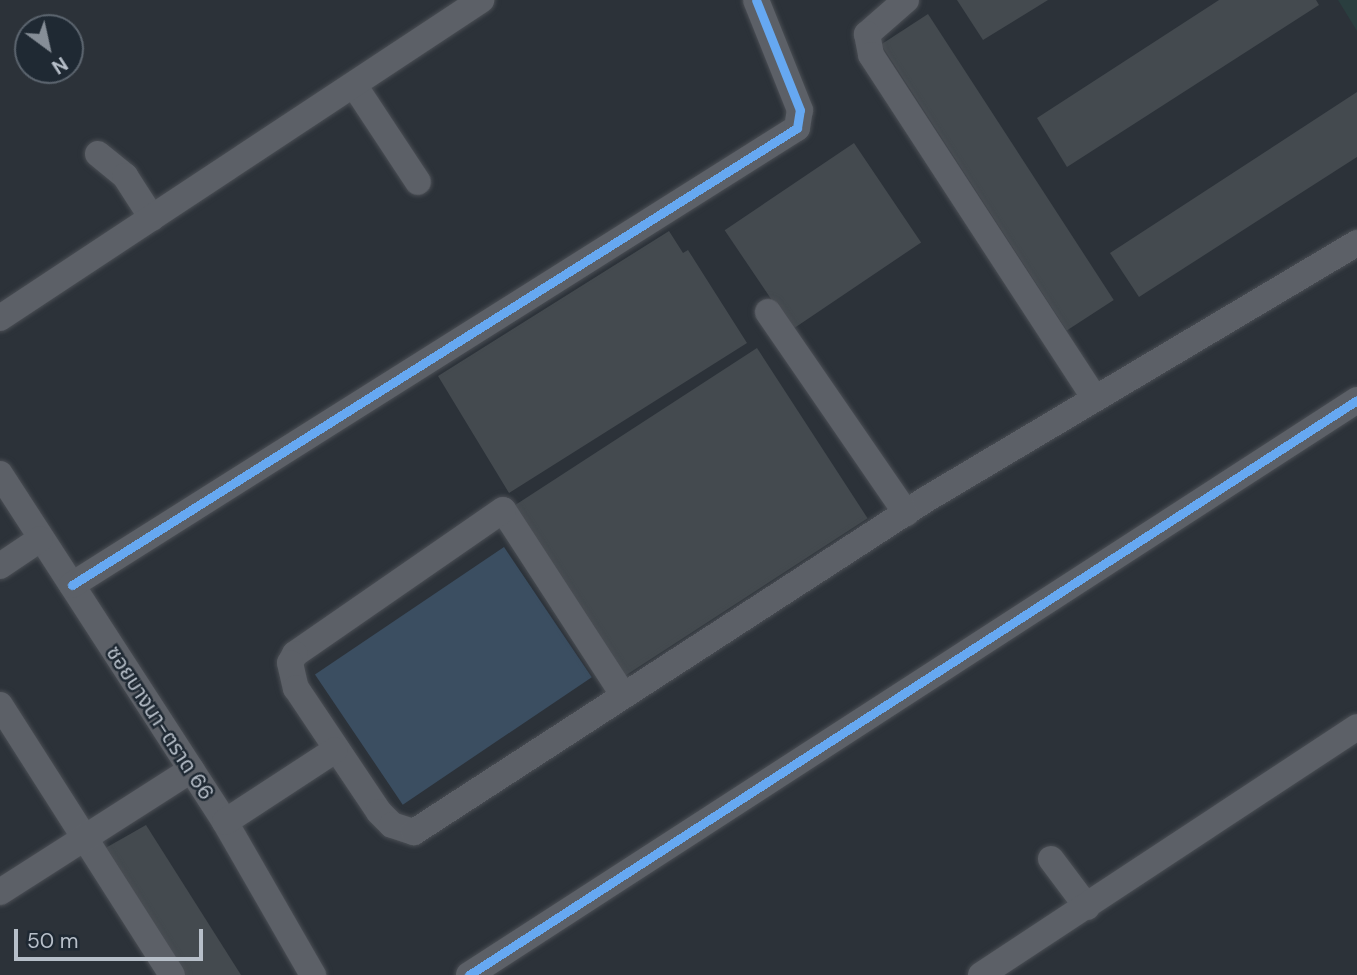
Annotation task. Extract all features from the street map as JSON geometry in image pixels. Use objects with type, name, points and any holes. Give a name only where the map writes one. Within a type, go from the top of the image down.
[{"type":"street","points":[[0,318],[481,0]]},
{"type":"street","points":[[72,585],[797,128],[800,110],[756,0]]},
{"type":"street","points":[[906,0],[867,34],[871,55],[1094,397]]},
{"type":"street","points":[[354,85],[418,182]]},
{"type":"street","points":[[99,154],[125,176],[152,218]]},
{"type":"street","points":[[622,693],[503,510],[295,654],[290,672],[296,688],[335,750],[379,813],[392,825],[414,832],[622,693],[906,513],[1094,397],[1357,243]]},
{"type":"street","points":[[768,312],[906,513]]},
{"type":"street","points":[[469,975],[1357,400]]},
{"type":"street","name":"ซอยบางนา-ตราด 66","points":[[0,474],[225,822],[313,975]]},
{"type":"street","points":[[0,566],[40,539]]},
{"type":"street","points":[[0,705],[87,836],[172,975]]},
{"type":"street","points":[[981,975],[1357,727]]},
{"type":"street","points":[[225,822],[335,750]]},
{"type":"street","points":[[0,892],[191,770]]},
{"type":"street","points":[[1051,859],[1087,907]]},
{"type":"green space","points":[[1338,0],[1357,0],[1357,31]]},
{"type":"water","points":[[504,547],[592,677],[403,805],[315,674]]},
{"type":"building","points":[[957,0],[1048,0],[983,40]]},
{"type":"building","points":[[1219,0],[1316,0],[1319,5],[1067,167],[1037,118]]},
{"type":"building","points":[[928,14],[1114,300],[1067,330],[881,44]]},
{"type":"building","points":[[1357,92],[1357,157],[1139,297],[1110,253]]},
{"type":"building","points":[[854,143],[921,242],[792,330],[725,230]]},
{"type":"building","points":[[669,231],[683,253],[688,250],[747,343],[509,493],[438,376]]},
{"type":"building","points":[[757,348],[868,518],[624,677],[513,506]]},
{"type":"building","points":[[146,825],[241,975],[173,975],[102,850]]},
{"type":"cycle path","points":[[72,585],[797,128],[800,110],[756,0]]},
{"type":"cycle path","points":[[469,975],[1357,400]]}]
